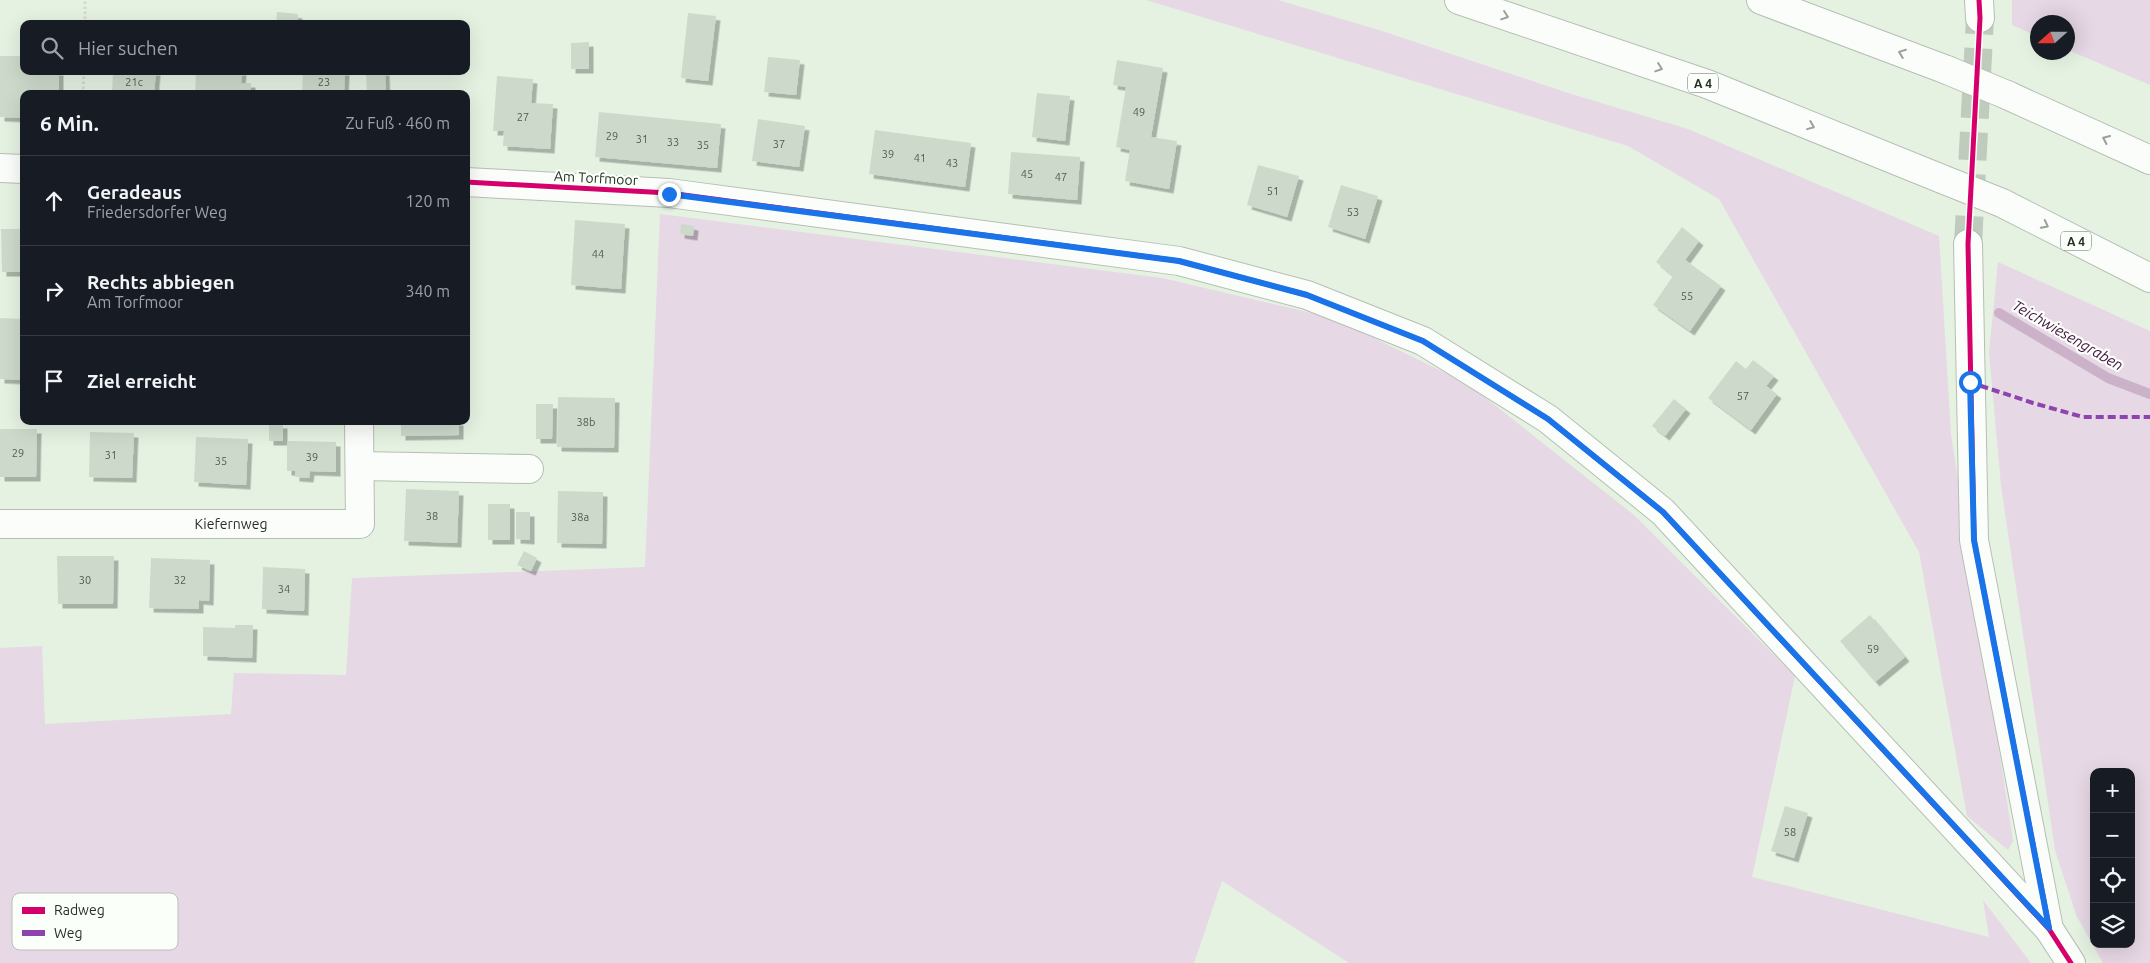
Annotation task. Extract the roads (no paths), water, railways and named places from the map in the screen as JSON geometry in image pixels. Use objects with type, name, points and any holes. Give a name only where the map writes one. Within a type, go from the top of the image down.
[{"type":"main road","name":"A 4","points":[[1459,0],[1707,84],[1942,178],[2002,204],[2150,278]]},
{"type":"main road","points":[[1761,0],[1947,70],[2150,160]]},
{"type":"main road","points":[[0,168],[20,169]]},
{"type":"main road","name":"Am Torfmoor","points":[[470,182],[669,194],[1179,261],[1307,295],[1423,341],[1548,419],[1663,512],[2049,928],[2071,963]]},
{"type":"main road","points":[[1968,244],[1974,540],[2049,928]]},
{"type":"main road","name":"Kiefernweg","points":[[0,524],[360,524],[359,425]]},
{"type":"main road","points":[[360,466],[529,469]]},
{"type":"waterway","name":"Teichwiesengraben","points":[[1999,313],[2108,378],[2150,394]]},
{"type":"tunnel","points":[[1968,244],[1980,18]]}]
